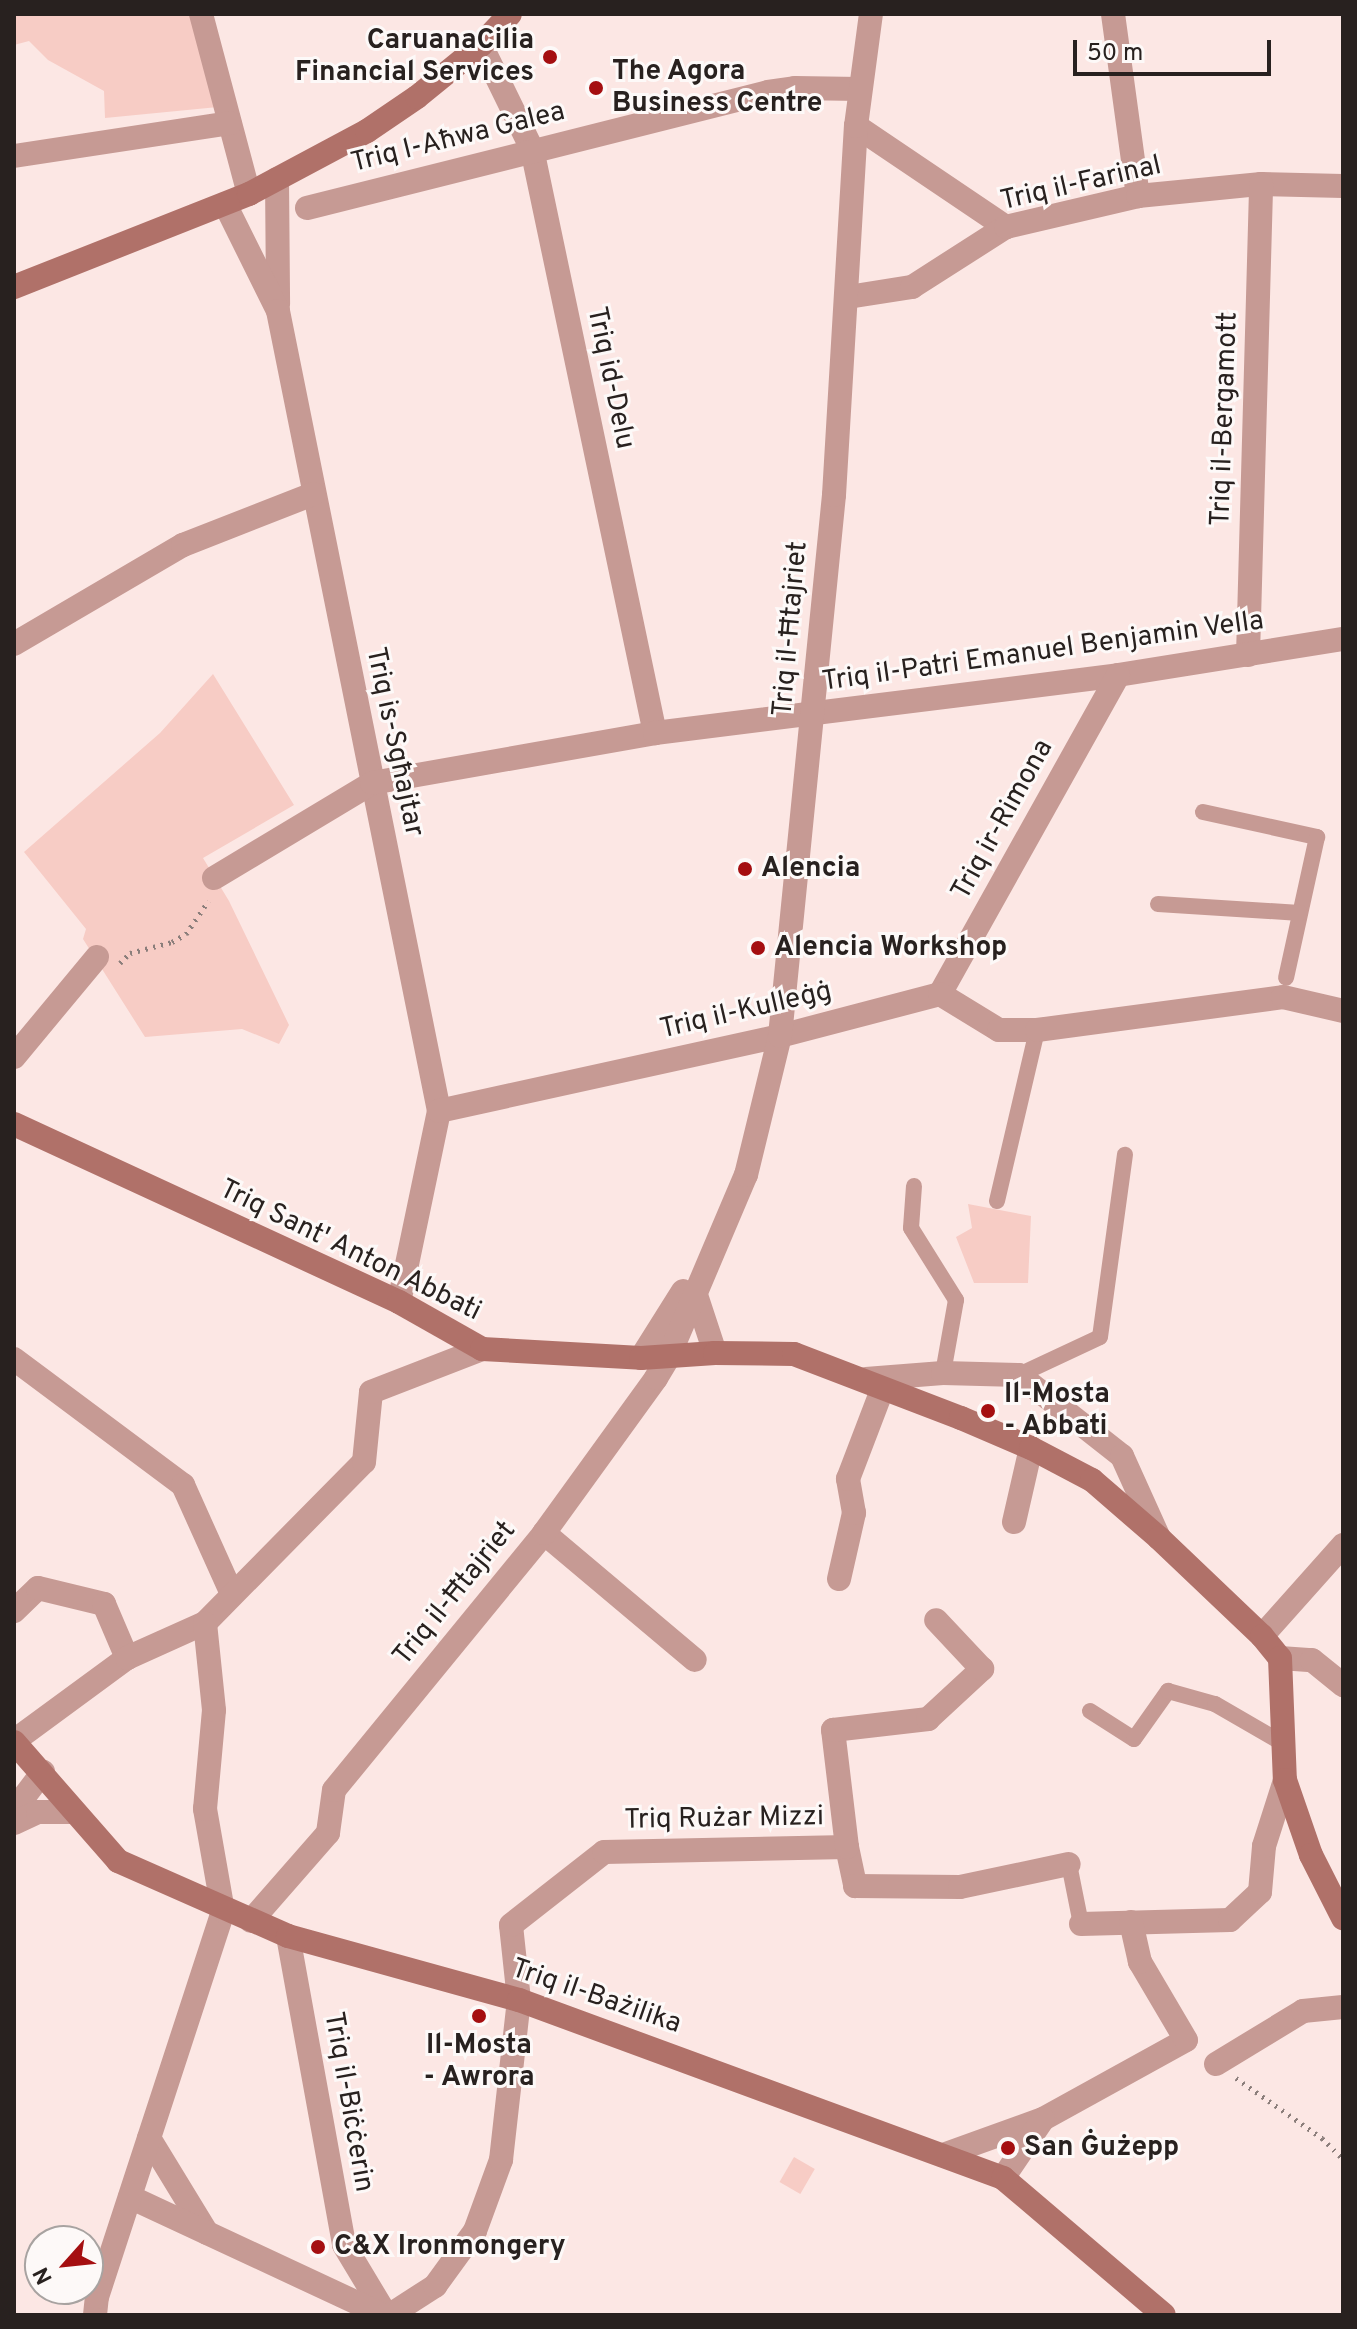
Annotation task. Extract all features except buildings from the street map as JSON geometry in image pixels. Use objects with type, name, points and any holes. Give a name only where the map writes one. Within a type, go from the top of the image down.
[{"type":"street","points":[[201,14],[249,194]]},
{"type":"street","points":[[14,287],[249,194],[367,131],[417,97],[481,45],[510,14]]},
{"type":"street","name":"Triq il-Ħtajriet","points":[[251,1921],[328,1833],[334,1790],[544,1533],[669,1356],[746,1175],[780,1036],[813,714],[848,297],[856,126],[871,14]]},
{"type":"street","points":[[1113,14],[1138,196]]},
{"type":"street","name":"Triq id-Delu","points":[[481,45],[532,149],[655,733]]},
{"type":"street","name":"Triq l-Aħwa Galea","points":[[307,208],[768,92],[795,88],[860,89]]},
{"type":"street","points":[[14,156],[229,123]]},
{"type":"street","points":[[856,126],[1006,227]]},
{"type":"street","points":[[277,179],[278,311]]},
{"type":"street","name":"Triq il-Farinal","points":[[848,297],[912,287],[1006,227],[1138,196],[1261,184],[1343,186]]},
{"type":"street","name":"Triq il-Bergamott","points":[[1248,655],[1261,184]]},
{"type":"street","name":"Triq is-Sgħajtar","points":[[225,204],[278,311],[439,1111],[399,1302]]},
{"type":"street","points":[[14,644],[183,545],[313,494]]},
{"type":"street","name":"Triq il-Patri Emanuel Benjamin Vella","points":[[372,783],[655,733],[1118,675],[1343,639]]},
{"type":"street","name":"Triq ir-Rimona","points":[[940,994],[1118,675]]},
{"type":"street","points":[[216,877],[372,783]]},
{"type":"street","points":[[14,1057],[95,959]]},
{"type":"street","points":[[940,994],[999,1030],[1037,1030],[1283,997],[1343,1011]]},
{"type":"street","name":"Triq il-Kulleġġ","points":[[439,1111],[780,1036],[940,994]]},
{"type":"street","name":"Triq Sant' Anton Abbati","points":[[16,1129],[399,1302],[482,1349],[641,1358],[715,1353],[794,1354],[1031,1448],[1092,1480],[1159,1538],[1262,1636],[1280,1658]]},
{"type":"street","name":"Triq il-Ħtajriet","points":[[641,1358],[717,1239]]},
{"type":"street","points":[[695,1292],[715,1353]]},
{"type":"street","points":[[14,1742],[127,1658],[205,1623],[364,1462],[371,1392],[482,1349]]},
{"type":"street","points":[[14,1359],[183,1485],[232,1594]]},
{"type":"street","name":"Triq Sant' Anton Abbati","points":[[874,1384],[943,1373],[1019,1375],[1122,1456],[1159,1538]]},
{"type":"street","points":[[839,1579],[854,1513],[848,1479],[874,1384]]},
{"type":"street","points":[[1014,1522],[1031,1448]]},
{"type":"street","points":[[544,1533],[695,1660]]},
{"type":"street","points":[[1262,1636],[1343,1545]]},
{"type":"street","points":[[14,1611],[38,1588],[104,1604],[127,1658]]},
{"type":"street","name":"Triq Rużar Mizzi","points":[[936,1620],[982,1669],[928,1719],[833,1730],[847,1847],[855,1886],[960,1887],[1069,1864]]},
{"type":"street","points":[[95,2315],[97,2297],[223,1911],[205,1809],[214,1710],[205,1623]]},
{"type":"street","points":[[1343,1685],[1312,1660],[1280,1658],[1285,1780],[1311,1855],[1343,1918]]},
{"type":"street","name":"Triq il-Bażilika","points":[[14,1742],[118,1861],[223,1911],[288,1936],[519,2000],[1003,2178],[1164,2315]]},
{"type":"street","points":[[14,1810],[43,1772]]},
{"type":"street","points":[[1081,1924],[1230,1920],[1260,1892],[1264,1846],[1285,1780]]},
{"type":"street","points":[[14,1823],[38,1812],[74,1812]]},
{"type":"street","name":"Triq Rużar Mizzi","points":[[519,2000],[511,1925],[604,1852],[847,1847]]},
{"type":"street","points":[[943,2155],[1043,2119],[1186,2040],[1140,1962],[1131,1922]]},
{"type":"street","name":"Triq il-Biċċerin","points":[[288,1936],[344,2245],[386,2315]]},
{"type":"street","points":[[130,2197],[386,2315],[435,2286],[475,2231],[501,2160],[519,2000]]},
{"type":"street","points":[[1216,2064],[1303,2011],[1343,2007]]},
{"type":"street","points":[[1003,2178],[1043,2119]]},
{"type":"street","points":[[149,2138],[207,2233]]},
{"type":"lane","points":[[1203,812],[1317,837],[1286,978]]},
{"type":"lane","points":[[1158,904],[1300,913]]},
{"type":"lane","points":[[997,1201],[1037,1030]]},
{"type":"lane","points":[[1019,1375],[1100,1337],[1125,1155]]},
{"type":"lane","points":[[914,1186],[911,1228],[956,1300],[943,1373]]},
{"type":"lane","points":[[1090,1711],[1134,1739],[1168,1691],[1215,1704],[1284,1744]]},
{"type":"lane","points":[[1069,1864],[1081,1924]]},
{"type":"path","points":[[95,959],[106,978],[130,953],[172,942],[186,934],[214,890],[224,886],[216,877]]},
{"type":"path","points":[[1216,2064],[1322,2138],[1343,2159]]},
{"type":"shaded area","points":[[14,14],[194,14],[218,107],[105,118],[104,91],[48,60],[29,41],[14,45]]},
{"type":"shaded area","points":[[213,674],[294,805],[203,858],[229,901],[289,1025],[279,1044],[242,1029],[145,1037],[83,939],[86,929],[24,852],[160,733]]},
{"type":"shaded area","points":[[968,1204],[1031,1216],[1028,1283],[974,1283],[956,1237],[972,1228]]},
{"type":"shaded area","points":[[794,2157],[815,2169],[800,2194],[780,2182]]},
{"type":"place","name":"CaruanaCilia Financial Services","points":[[550,57]]},
{"type":"place","name":"The Agora Business Centre","points":[[596,88]]},
{"type":"place","name":"Alencia","points":[[745,869]]},
{"type":"place","name":"Alencia Workshop","points":[[758,948]]},
{"type":"place","name":"Il-Mosta - Abbati","points":[[988,1411]]},
{"type":"place","name":"Il-Mosta - Awrora","points":[[479,2016]]},
{"type":"place","name":"San Ġużepp","points":[[1008,2148]]},
{"type":"place","name":"C&X Ironmongery","points":[[318,2247]]}]
